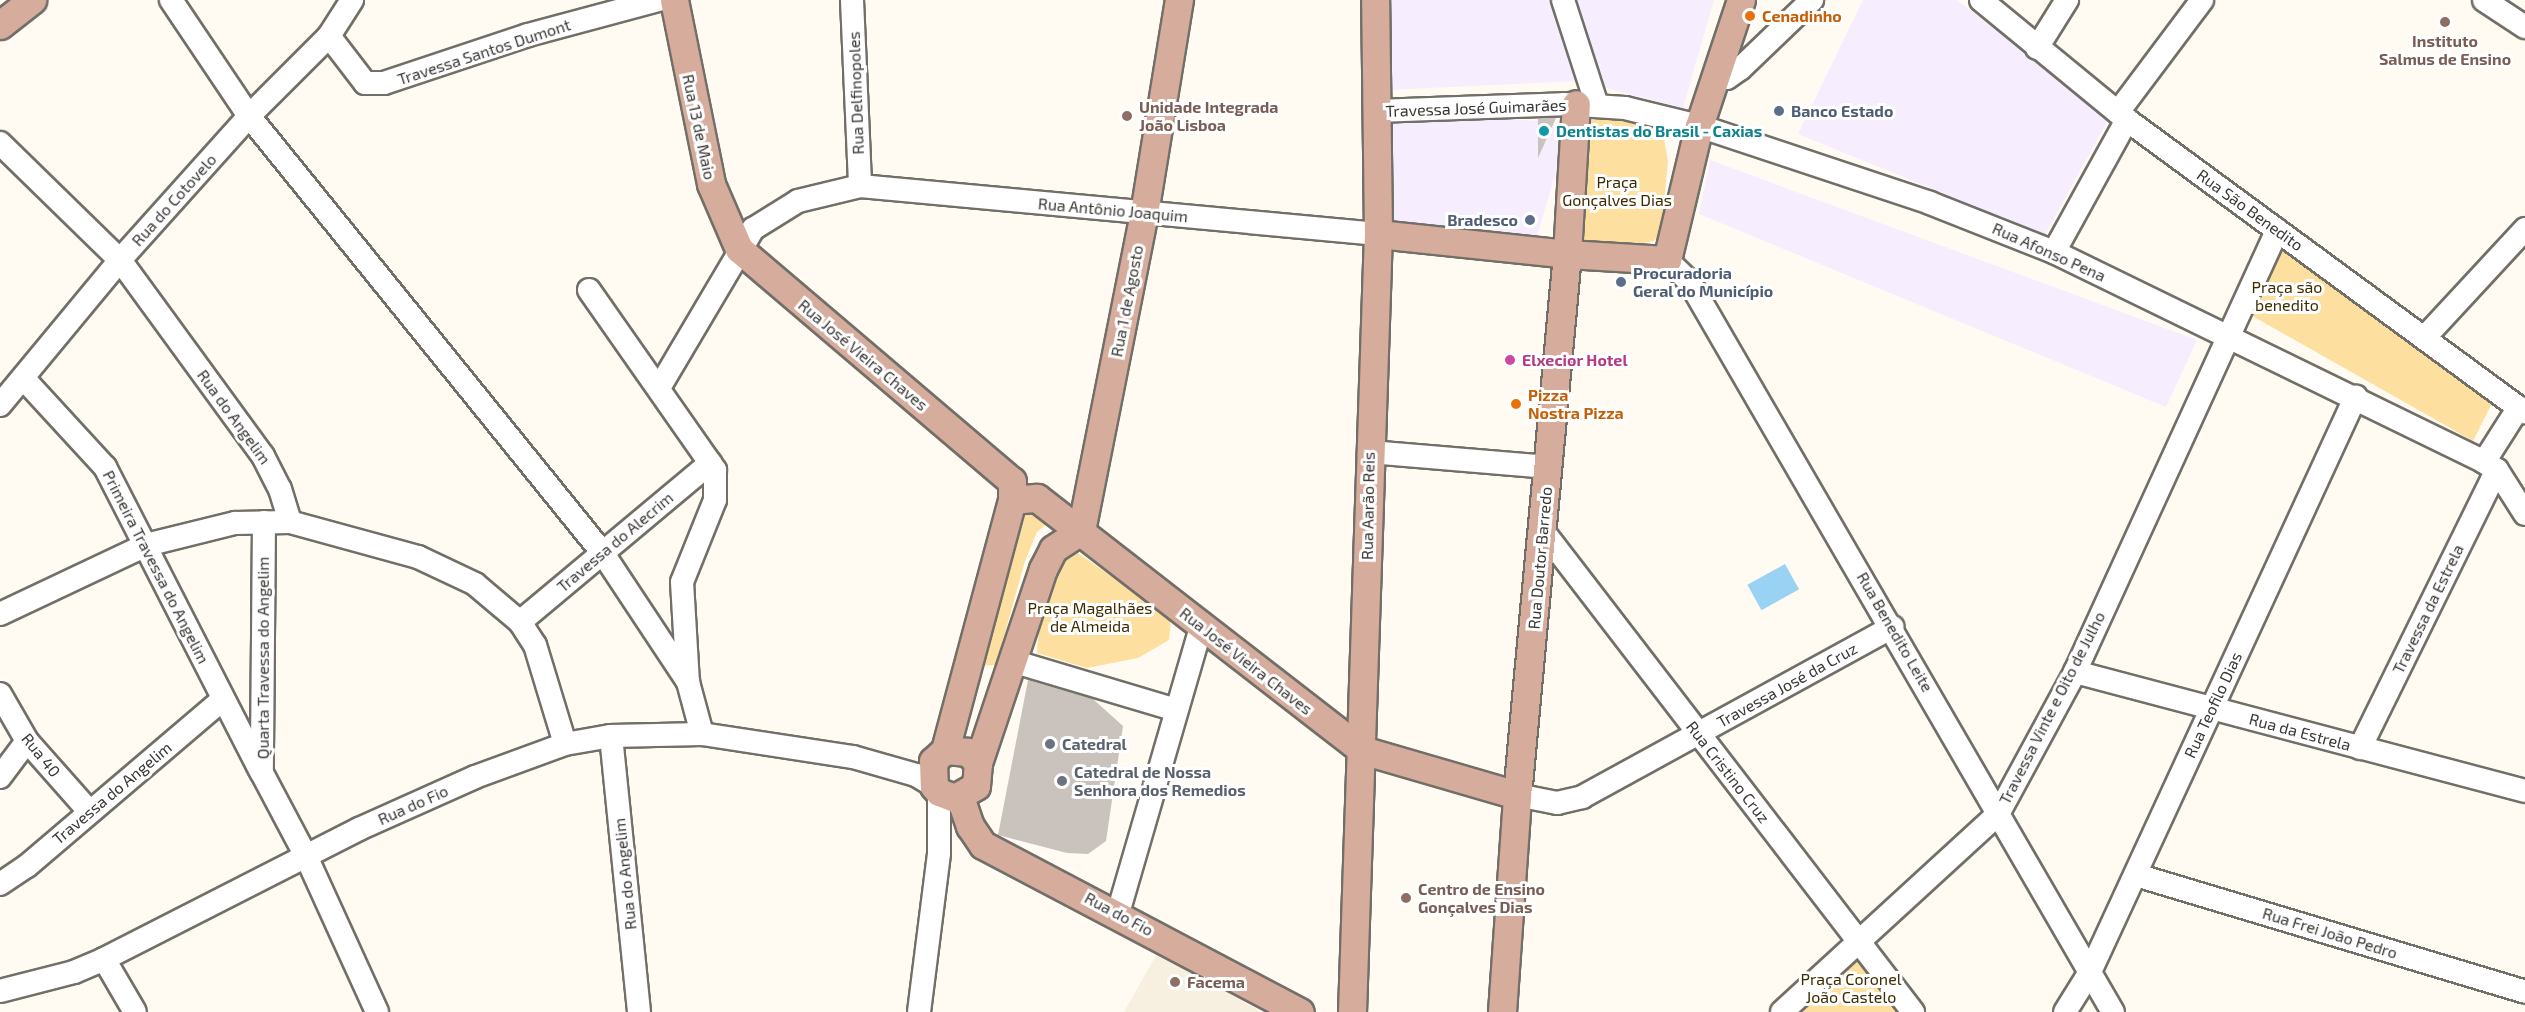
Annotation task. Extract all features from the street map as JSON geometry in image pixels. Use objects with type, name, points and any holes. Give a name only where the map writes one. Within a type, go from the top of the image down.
[{"type":"main road","points":[[0,26],[32,0]]},
{"type":"main road","name":"Rua 13 de Maio","points":[[674,0],[711,184],[739,249]]},
{"type":"main road","name":"Rua 1 de Agosto","points":[[1081,531],[1144,213],[1179,0]]},
{"type":"main road","name":"Rua Aarão Reis","points":[[1352,1012],[1378,234],[1375,0]]},
{"type":"main road","points":[[1667,260],[1699,126],[1741,0]]},
{"type":"main road","name":"Rua Doutor Barredo","points":[[1502,1012],[1517,795],[1544,531],[1567,254],[1586,104]]},
{"type":"main road","name":"Rua Antônio Joaquim","points":[[1378,234],[1567,254],[1667,260]]},
{"type":"main road","name":"Rua José Vieira Chaves","points":[[739,249],[873,366],[1009,475],[1012,500],[1036,498],[1362,750],[1517,795]]},
{"type":"main road","points":[[1012,500],[942,752],[931,769],[947,793],[976,786],[978,763],[1053,549],[1081,531]]},
{"type":"main road","points":[[942,752],[968,752],[978,763]]},
{"type":"main road","name":"Rua do Fio","points":[[947,793],[983,844],[1118,913],[1300,1012]]},
{"type":"street","points":[[171,0],[249,116],[602,552],[688,681]]},
{"type":"street","name":"Rua do Cotovelo","points":[[0,405],[120,261],[249,116],[329,36],[352,0]]},
{"type":"street","name":"Travessa Santos Dumont","points":[[329,36],[365,83],[384,83],[528,35],[659,0]]},
{"type":"street","name":"Rua Delfinopoles","points":[[852,0],[860,186]]},
{"type":"street","points":[[1563,0],[1586,104]]},
{"type":"street","points":[[1715,76],[1727,78],[1740,69],[1812,0]]},
{"type":"street","name":"Rua São Benedito","points":[[1981,0],[2122,116],[2426,336],[2522,410]]},
{"type":"street","points":[[2037,48],[2067,0]]},
{"type":"street","points":[[2054,252],[2122,116],[2202,0]]},
{"type":"street","points":[[2484,0],[2525,27]]},
{"type":"street","name":"Travessa José Guimarães","points":[[1376,111],[1586,104]]},
{"type":"street","name":"Rua Afonso Pena","points":[[1586,104],[1699,126],[1930,202],[2054,252],[2356,396],[2490,466]]},
{"type":"street","name":"Rua do Angelim","points":[[0,143],[120,261],[263,456],[280,489],[290,522]]},
{"type":"street","name":"Rua Antônio Joaquim","points":[[659,388],[739,249],[753,229],[771,214],[798,201],[860,186],[1378,234]]},
{"type":"street","points":[[2426,336],[2525,229]]},
{"type":"street","name":"Travessa Vinte e Oito de Julho","points":[[1782,1012],[1859,938],[1998,814],[2075,672],[2227,334],[2277,230]]},
{"type":"street","name":"Rua Benedito Leite","points":[[1667,260],[1689,281],[2114,1012]]},
{"type":"street","points":[[589,290],[710,463],[718,485],[716,500],[682,582],[688,681],[702,734]]},
{"type":"street","name":"Primeira Travessa do Angelim","points":[[24,379],[105,467],[262,773]]},
{"type":"street","name":"Rua Teofilo Dias","points":[[2065,1012],[2090,972],[2136,875],[2356,396]]},
{"type":"street","name":"Travessa da Estrela","points":[[2360,748],[2490,466],[2522,410]]},
{"type":"street","points":[[1370,452],[1549,467]]},
{"type":"street","name":"Travessa do Alecrim","points":[[520,622],[710,463]]},
{"type":"street","points":[[2490,466],[2525,514]]},
{"type":"street","points":[[0,614],[146,545],[204,529],[264,522],[290,522],[418,557],[446,568],[475,584],[520,622],[547,674],[565,744]]},
{"type":"street","name":"Quarta Travessa do Angelim","points":[[264,522],[262,773],[306,856],[377,1012]]},
{"type":"street","name":"Rua Cristino Cruz","points":[[1544,531],[1697,734],[1859,938],[1913,1012]]},
{"type":"street","points":[[1118,913],[1201,627]]},
{"type":"street","name":"Travessa José da Cruz","points":[[1517,795],[1557,803],[1571,802],[1892,627]]},
{"type":"street","points":[[1012,661],[1176,710]]},
{"type":"street","name":"Rua da Estrela","points":[[2075,672],[2525,791]]},
{"type":"street","name":"Rua 40","points":[[0,693],[27,741],[90,811]]},
{"type":"street","name":"Travessa do Angelim","points":[[0,884],[223,699]]},
{"type":"street","name":"Rua do Fio","points":[[0,991],[74,972],[104,959],[306,856],[476,777],[565,744],[611,736],[702,734],[853,757],[916,775],[947,793]]},
{"type":"street","name":"Rua do Angelim","points":[[611,736],[639,1012]]},
{"type":"street","points":[[0,777],[27,741]]},
{"type":"street","name":"Rua do Fio","points":[[853,757],[942,752]]},
{"type":"street","points":[[919,1012],[947,793]]},
{"type":"street","name":"Rua Frei João Pedro","points":[[2136,875],[2525,992]]},
{"type":"street","points":[[104,959],[135,1012]]},
{"type":"shaded area","points":[[1389,0],[1553,0],[1580,81],[1386,90]]},
{"type":"shaded area","points":[[1573,0],[1714,0],[1683,108],[1598,86]]},
{"type":"shaded area","points":[[1863,0],[1957,0],[2109,118],[2045,235],[1798,134]]},
{"type":"shaded area","points":[[1371,107],[1570,124],[1534,246],[1370,236]]},
{"type":"shaded area","points":[[1710,160],[2197,340],[2166,407],[1699,214]]},
{"type":"shaded area","name":"Facema","points":[[1158,952],[1261,1012],[1124,1012]]},
{"type":"green space","name":"Praça Gonçalves Dias","points":[[1590,112],[1662,127],[1668,161],[1661,233],[1654,241],[1637,244],[1571,240],[1575,127]]},
{"type":"green space","name":"Praça são benedito","points":[[2272,243],[2495,397],[2473,441],[2240,309]]},
{"type":"green space","points":[[1017,502],[1053,518],[1037,532],[1025,561],[996,665],[974,666]]},
{"type":"green space","name":"Praça Magalhães de Almeida","points":[[1068,546],[1171,618],[1169,640],[1138,658],[1087,668],[1037,653],[1041,601]]},
{"type":"green space","name":"Praça Coronel João Castelo","points":[[1855,950],[1898,1012],[1789,1012]]},
{"type":"water","points":[[1785,564],[1799,589],[1761,610],[1747,585]]},
{"type":"building","points":[[1538,118],[1556,118],[1538,158]]},
{"type":"building","name":"Catedral de Nossa Senhora dos Remedios","points":[[1028,680],[1093,699],[1123,726],[1106,841],[1088,854],[1067,853],[998,835]]},
{"type":"place","name":"Cenadinho","points":[[1750,16]]},
{"type":"place","name":"Instituto Salmus de Ensino","points":[[2445,22]]},
{"type":"place","name":"Banco Estado","points":[[1779,111]]},
{"type":"place","name":"Unidade Integrada João Lisboa","points":[[1127,116]]},
{"type":"place","name":"Dentistas do Brasil - Caxias","points":[[1544,131]]},
{"type":"place","name":"Bradesco","points":[[1530,220]]},
{"type":"place","name":"Procuradoria Geral do Município","points":[[1621,282]]},
{"type":"place","name":"Elxecior Hotel","points":[[1510,360]]},
{"type":"place","name":"Pizza Nostra Pizza","points":[[1516,404]]},
{"type":"place","name":"Catedral","points":[[1050,744]]},
{"type":"place","name":"Catedral de Nossa Senhora dos Remedios","points":[[1062,781]]},
{"type":"place","name":"Centro de Ensino Gonçalves Dias","points":[[1406,898]]},
{"type":"place","name":"Facema","points":[[1175,982]]}]
